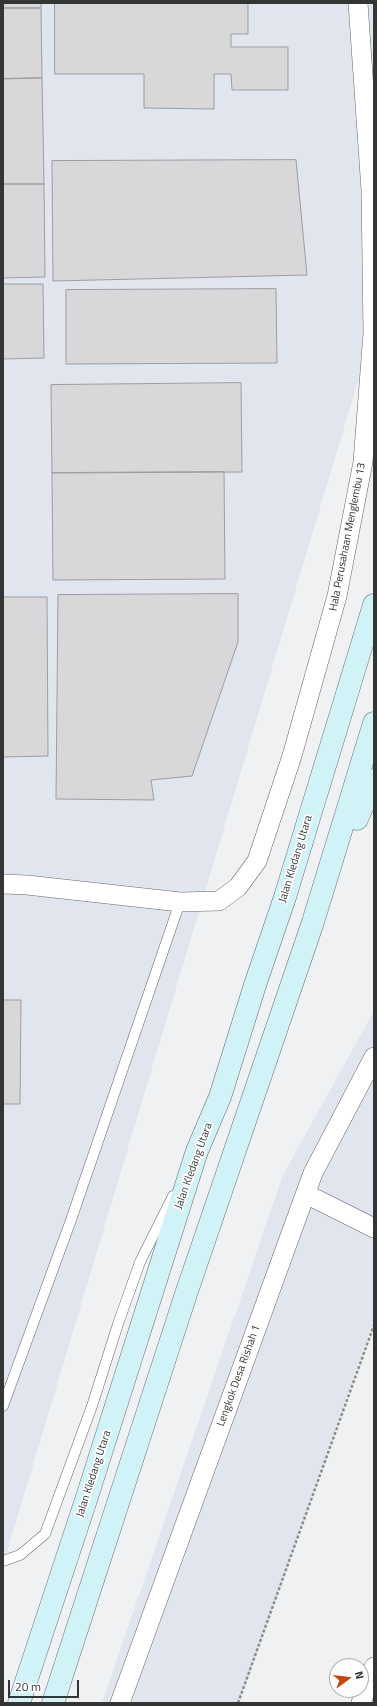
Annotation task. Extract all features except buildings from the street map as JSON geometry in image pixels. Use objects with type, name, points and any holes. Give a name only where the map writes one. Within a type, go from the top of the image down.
[{"type":"main road","name":"Jalan Kledang Utara","points":[[19,1703],[86,1500],[197,1151],[220,1097],[255,985],[285,897],[374,605]]},
{"type":"main road","points":[[53,1703],[184,1302],[313,922],[374,723]]},
{"type":"main road","points":[[313,922],[374,780]]},
{"type":"street","name":"Hala Perusahaan Menglembu 13","points":[[180,902],[219,902],[238,887],[257,861],[292,756],[337,596],[363,462],[373,333],[370,190],[358,3]]},
{"type":"street","points":[[3,884],[27,885],[180,902]]},
{"type":"street","name":"Lengkok Desa Rishah 1","points":[[120,1703],[313,1173],[374,1057]]},
{"type":"street","points":[[306,1194],[374,1228]]},
{"type":"street","points":[[362,1703],[374,1667]]},
{"type":"lane","points":[[3,1406],[71,1220],[180,902]]},
{"type":"lane","points":[[3,1561],[20,1555],[45,1534],[92,1406],[118,1324],[140,1262],[197,1151]]},
{"type":"lane","points":[[362,1703],[374,1700]]},
{"type":"path","points":[[238,1703],[374,1325]]},
{"type":"shaded area","points":[[3,3],[374,3],[374,328],[3,1565]]},
{"type":"shaded area","points":[[374,1011],[374,1319],[239,1703],[102,1703],[283,1175]]}]
